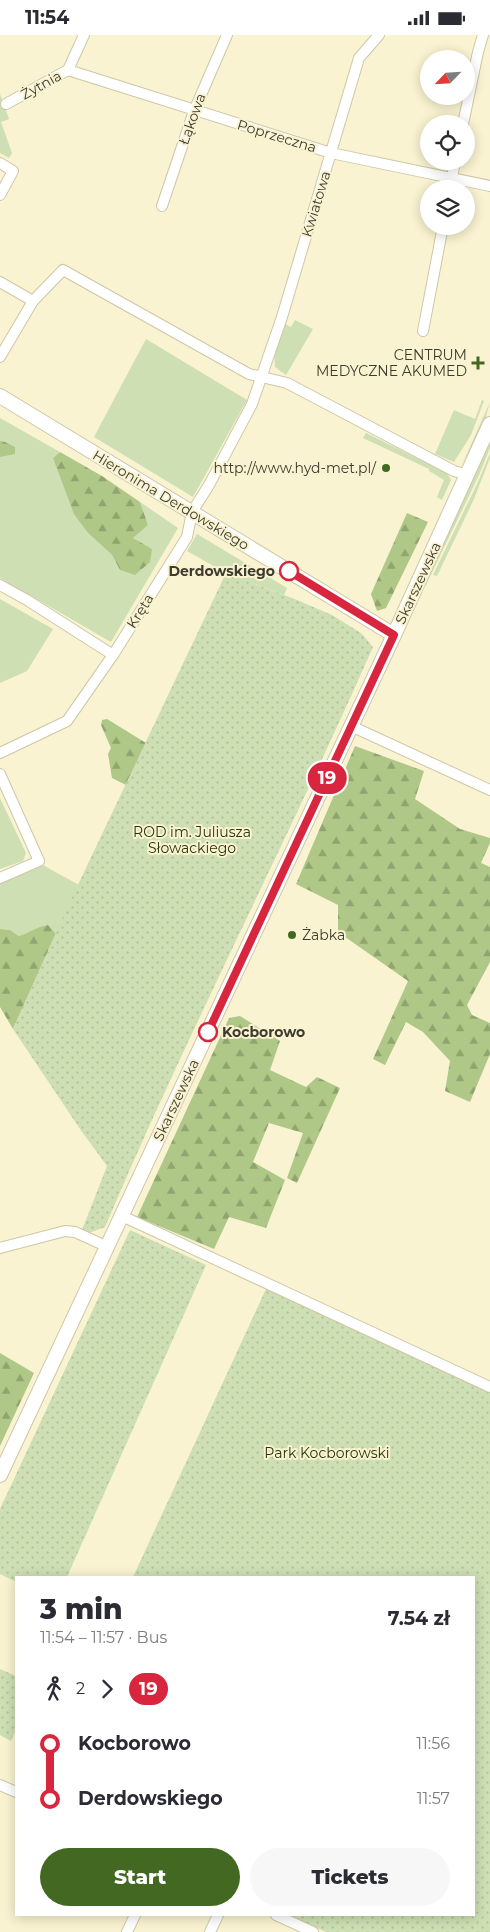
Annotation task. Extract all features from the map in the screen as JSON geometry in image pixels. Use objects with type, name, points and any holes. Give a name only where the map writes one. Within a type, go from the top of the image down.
[{"type":"main road","name":"Hieronima Derdowskiego","points":[[0,396],[394,635]]},
{"type":"main road","name":"Skarszewska","points":[[0,1475],[394,635],[490,424]]},
{"type":"street","name":"Żytnia","points":[[6,104],[68,70],[84,35]]},
{"type":"street","name":"Łąkowa","points":[[162,206],[194,111],[227,35]]},
{"type":"street","name":"Kwiatowa","points":[[192,512],[209,485],[252,404],[282,317],[359,58],[379,35]]},
{"type":"street","points":[[465,115],[483,35]]},
{"type":"street","name":"Poprzeczna","points":[[68,70],[331,153],[439,180]]},
{"type":"street","points":[[0,163],[13,171],[0,195]]},
{"type":"street","name":"Poprzeczna","points":[[475,185],[490,186]]},
{"type":"street","points":[[423,331],[441,235]]},
{"type":"street","points":[[0,357],[33,301],[63,270],[249,374],[288,383],[454,471],[468,475]]},
{"type":"street","points":[[0,282],[33,301]]},
{"type":"street","name":"Kręta","points":[[0,753],[67,721],[112,655],[187,537],[192,512]]},
{"type":"street","points":[[0,585],[27,600],[112,655]]},
{"type":"street","points":[[351,726],[490,789]]},
{"type":"street","points":[[0,774],[39,861],[0,878]]},
{"type":"street","points":[[122,1216],[490,1387]]},
{"type":"street","points":[[0,1248],[66,1231],[74,1232],[108,1247]]},
{"type":"street","points":[[0,1785],[15,1792]]},
{"type":"street","points":[[127,1932],[135,1916]]},
{"type":"street","points":[[210,1932],[218,1916]]},
{"type":"street","points":[[278,1916],[313,1932]]},
{"type":"green space","points":[[0,94],[9,119],[1,122],[12,153],[9,158],[0,153]]},
{"type":"green space","points":[[295,320],[313,329],[286,375],[275,367],[274,351],[285,324],[291,327]]},
{"type":"green space","points":[[146,339],[247,400],[193,497],[94,437]]},
{"type":"green space","points":[[482,400],[484,401],[471,435],[454,462],[435,454],[454,410],[475,419]]},
{"type":"green space","points":[[490,402],[481,434],[461,465],[465,458]]},
{"type":"green space","points":[[0,418],[60,452],[53,458],[88,533],[112,555],[120,570],[152,549],[132,538],[148,525],[140,502],[178,528],[111,642],[0,578]]},
{"type":"green space","points":[[366,433],[447,473],[451,480],[442,500],[437,497],[444,480],[429,471],[429,469],[363,438]]},
{"type":"green space","points":[[490,439],[490,448],[479,475],[425,587],[423,586]]},
{"type":"green space","points":[[0,441],[15,447],[15,454],[0,457]]},
{"type":"green space","points":[[60,452],[102,476],[140,502],[148,525],[133,538],[152,549],[150,562],[135,575],[120,570],[112,555],[88,533],[74,514],[53,458]]},
{"type":"green space","points":[[490,453],[490,458],[474,499],[437,576],[433,575],[478,482]]},
{"type":"green space","points":[[407,513],[428,522],[386,608],[377,611],[371,594]]},
{"type":"green space","points":[[197,534],[287,588],[284,595],[226,573],[187,551]]},
{"type":"green space","name":"ROD im. Juliusza Słowackiego","points":[[226,573],[332,615],[361,633],[373,647],[307,792],[170,1081],[105,1227],[89,1233],[82,1230],[107,1166],[13,1029],[66,910]]},
{"type":"green space","points":[[0,599],[53,629],[27,671],[0,683]]},
{"type":"green space","points":[[107,719],[146,743],[126,785],[112,778],[108,754],[111,748],[101,725],[102,720]]},
{"type":"green space","points":[[355,746],[424,771],[415,799],[460,829],[490,838],[490,843],[481,863],[490,867],[490,962],[467,1005],[472,1015],[490,1023],[490,1054],[470,1102],[445,1091],[450,1061],[423,1032],[406,1022],[385,1065],[373,1059],[408,981],[338,932],[338,905],[296,884]]},
{"type":"green space","points":[[0,798],[26,853],[23,861],[0,869]]},
{"type":"green space","points":[[41,864],[79,885],[56,934],[47,925],[19,936],[10,930],[0,929],[0,882]]},
{"type":"green space","points":[[48,925],[56,934],[13,1029],[0,1007],[0,929],[10,930],[19,936]]},
{"type":"green space","points":[[240,1016],[280,1041],[270,1070],[306,1087],[317,1077],[340,1088],[297,1183],[287,1178],[303,1133],[269,1123],[253,1162],[285,1180],[266,1228],[229,1217],[214,1249],[137,1217],[229,1018]]},
{"type":"green space","points":[[130,1230],[206,1265],[67,1576],[15,1576],[15,1582],[0,1574],[0,1509]]},
{"type":"green space","name":"Park Kocborowski","points":[[266,1289],[490,1391],[490,1932],[326,1932],[292,1916],[475,1916],[475,1576],[133,1576]]},
{"type":"green space","points":[[0,1353],[34,1373],[0,1446]]},
{"type":"green space","points":[[0,1669],[15,1676],[15,1731],[11,1741],[0,1735]]},
{"type":"bus line","name":"19","points":[[208,1032],[394,635],[289,571]]},
{"type":"place","name":"CENTRUM MEDYCZNE AKUMED","points":[[478,363]]},
{"type":"place","name":"http://www.hyd-met.pl/","points":[[386,468]]},
{"type":"place","name":"Derdowskiego","points":[[289,571]]},
{"type":"place","name":"Żabka","points":[[292,935]]},
{"type":"place","name":"Kocborowo","points":[[208,1032]]}]
